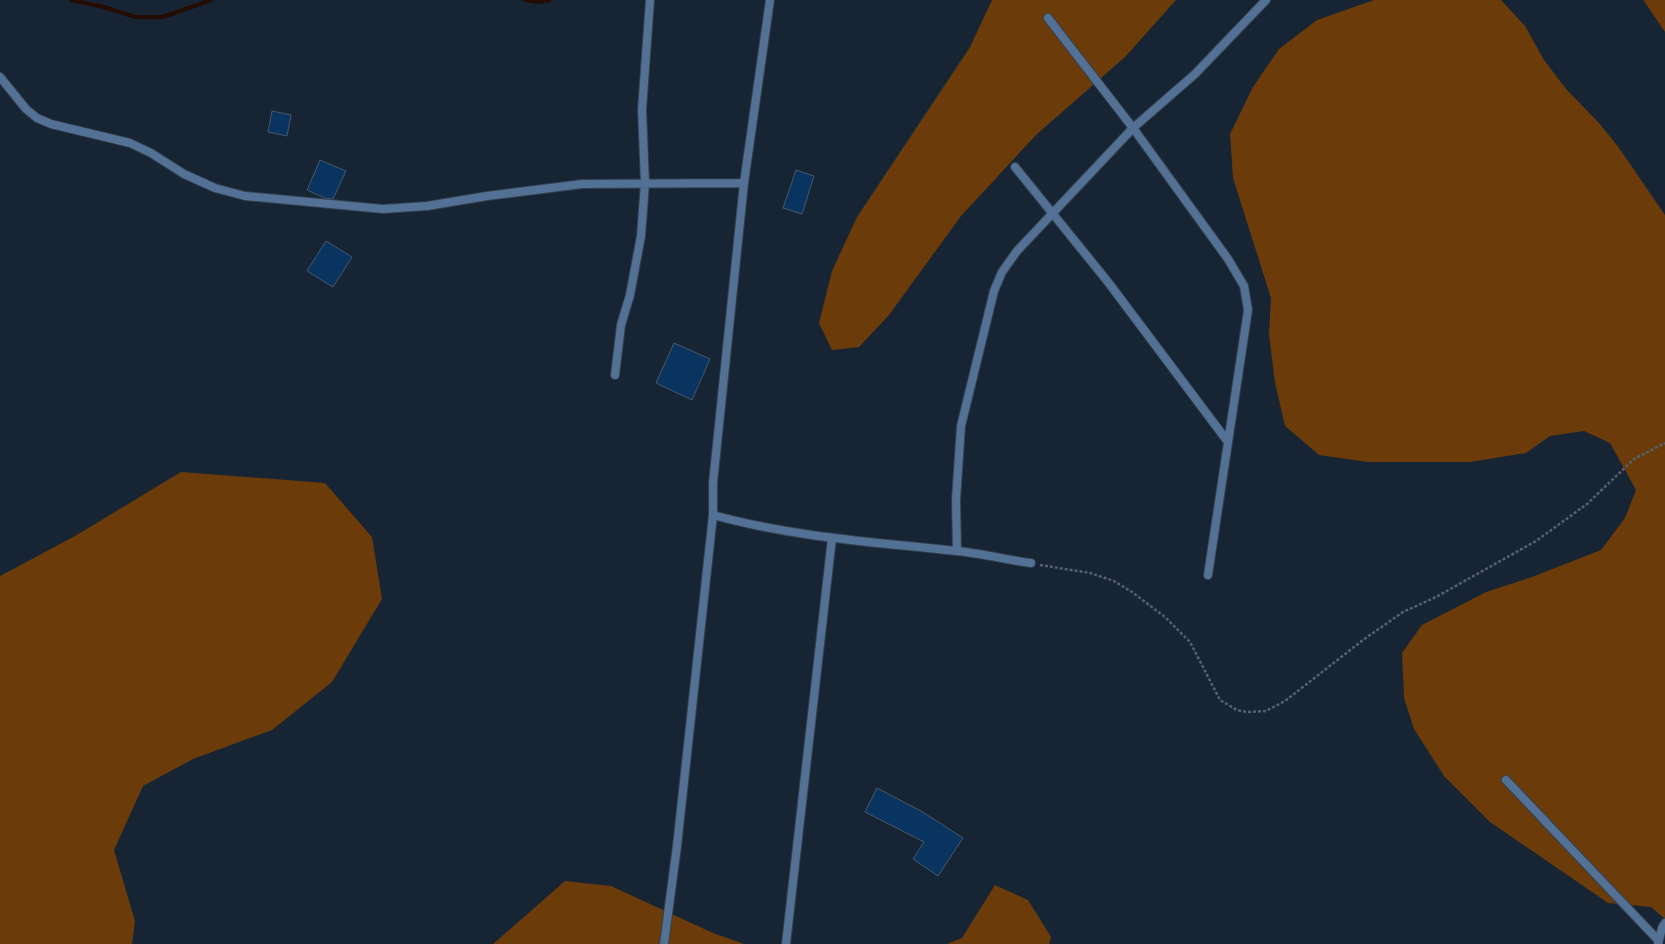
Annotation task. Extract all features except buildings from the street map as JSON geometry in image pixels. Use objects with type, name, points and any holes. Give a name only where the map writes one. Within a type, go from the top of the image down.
[{"type":"street","points":[[614,375],[621,325],[630,295],[641,236],[645,183],[642,110],[650,0]]},
{"type":"street","points":[[664,944],[677,846],[713,515],[713,483],[744,183],[770,0]]},
{"type":"street","points":[[957,551],[956,500],[961,426],[988,311],[1002,272],[1017,251],[1052,212],[1134,128],[1195,74],[1266,0]]},
{"type":"street","points":[[1048,18],[1134,128],[1228,259],[1244,286],[1248,310],[1208,575]]},
{"type":"street","points":[[0,77],[26,109],[37,118],[51,124],[130,143],[151,153],[184,174],[215,188],[245,196],[383,209],[427,206],[487,196],[582,184],[744,183]]},
{"type":"street","points":[[1015,167],[1108,282],[1228,442]]},
{"type":"street","points":[[713,515],[832,538],[957,551],[1031,563]]},
{"type":"street","points":[[786,944],[832,538]]},
{"type":"street","points":[[1506,780],[1658,942],[1665,923]]},
{"type":"path","points":[[1031,563],[1090,573],[1114,581],[1132,592],[1165,616],[1190,642],[1220,700],[1237,710],[1246,712],[1266,711],[1285,701],[1363,640],[1403,612],[1436,597],[1536,541],[1587,504],[1634,459],[1665,443]]},
{"type":"shaded area","points":[[992,0],[1176,0],[1125,57],[1036,135],[961,216],[889,315],[859,347],[832,350],[819,323],[832,271],[857,217],[970,47]]},
{"type":"shaded area","points":[[1374,0],[1501,0],[1525,26],[1544,60],[1566,89],[1599,123],[1619,148],[1665,215],[1665,919],[1651,907],[1608,903],[1490,822],[1444,776],[1414,729],[1404,698],[1402,653],[1422,625],[1486,592],[1532,577],[1601,550],[1625,518],[1636,490],[1610,443],[1584,431],[1550,436],[1526,453],[1470,462],[1368,462],[1319,455],[1285,426],[1275,383],[1269,334],[1271,298],[1233,178],[1230,134],[1253,87],[1279,49],[1317,20]]},
{"type":"shaded area","points":[[1643,0],[1665,0],[1665,32],[1644,1]]},
{"type":"shaded area","points":[[181,472],[325,483],[372,537],[382,599],[332,682],[272,730],[193,759],[143,786],[114,850],[135,921],[132,944],[0,944],[0,576],[75,536]]},
{"type":"shaded area","points":[[565,881],[611,886],[713,933],[744,944],[493,944]]},
{"type":"shaded area","points":[[995,885],[1028,900],[1051,937],[1049,944],[947,944],[962,938]]},
{"type":"waterway","points":[[71,0],[104,7],[135,17],[163,17],[211,0]]},
{"type":"waterway","points":[[525,0],[539,2],[549,0]]}]
